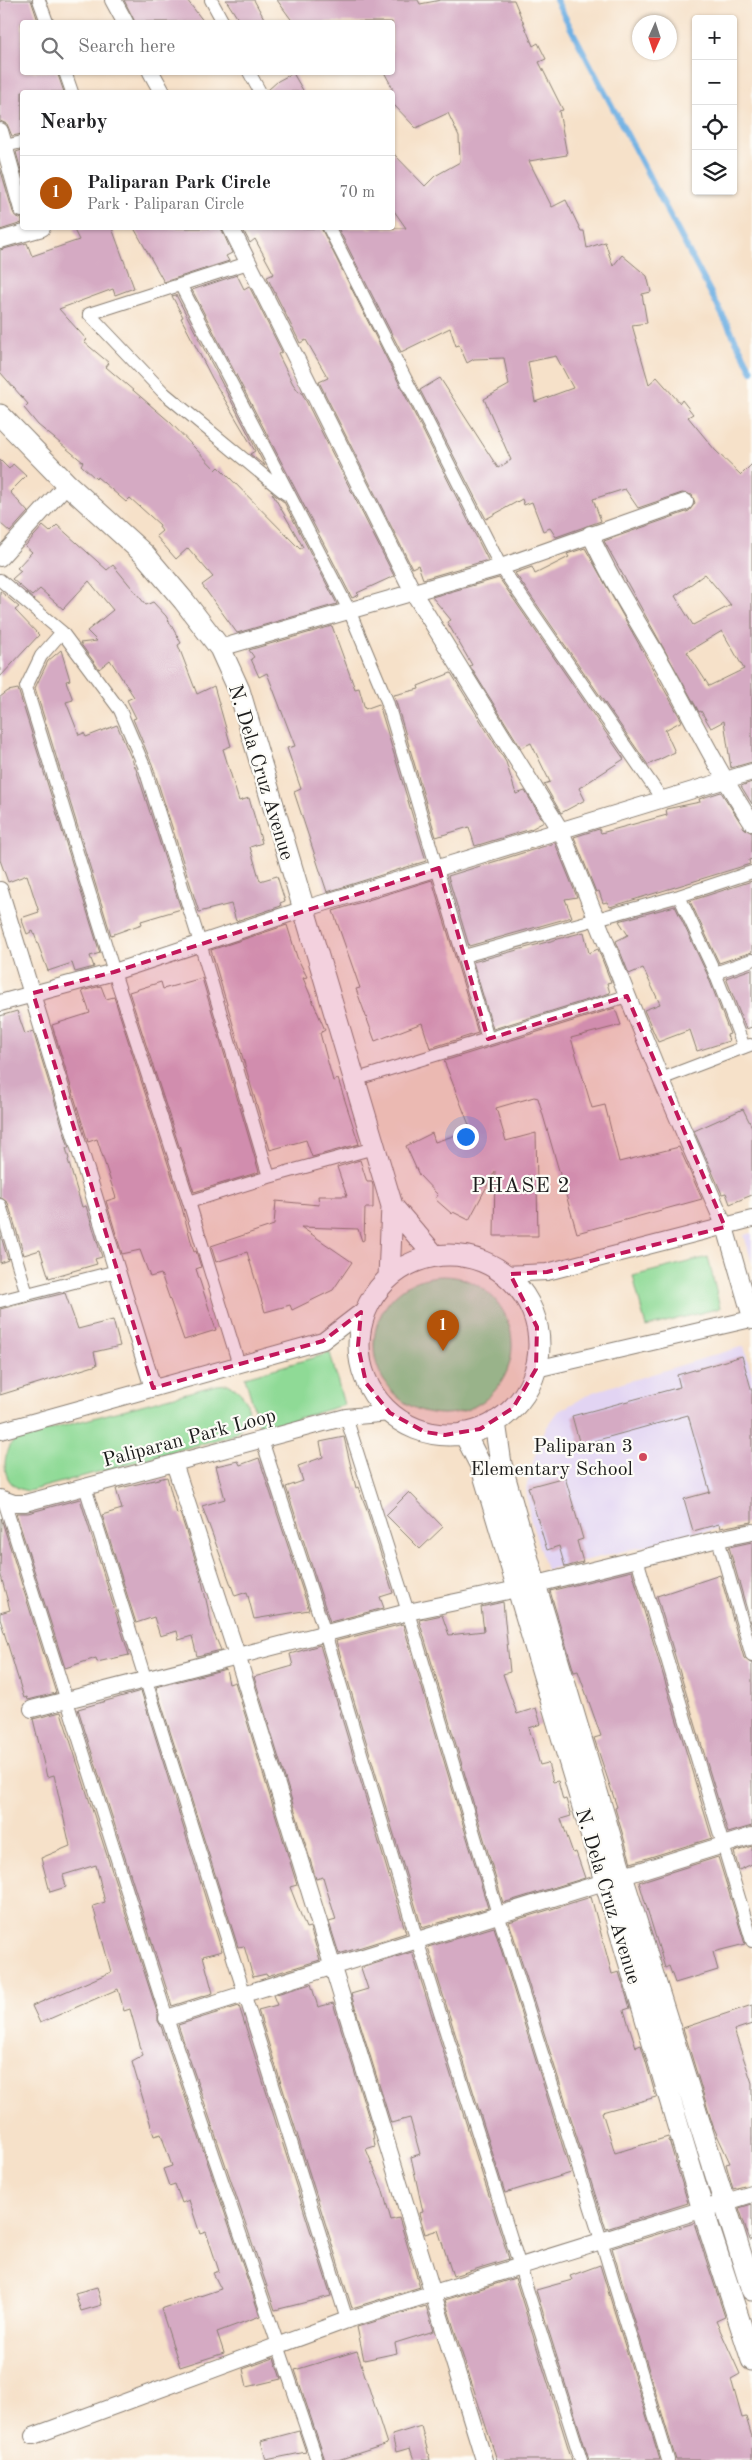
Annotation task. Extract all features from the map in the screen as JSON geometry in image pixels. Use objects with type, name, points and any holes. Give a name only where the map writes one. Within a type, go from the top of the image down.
[{"type":"street","points":[[39,0],[46,20]]},
{"type":"street","points":[[113,0],[124,20]]},
{"type":"street","points":[[211,0],[222,20]]},
{"type":"street","points":[[65,75],[71,90]]},
{"type":"street","points":[[153,75],[161,90]]},
{"type":"street","points":[[251,75],[259,90]]},
{"type":"street","points":[[20,142],[3,139],[20,202]]},
{"type":"street","points":[[0,240],[30,230]]},
{"type":"street","points":[[232,230],[413,592],[561,832],[661,1079],[725,1227],[752,1320],[536,1369]]},
{"type":"street","points":[[330,230],[501,567],[662,799]]},
{"type":"street","points":[[248,263],[89,314],[164,393],[292,499]]},
{"type":"street","points":[[181,286],[349,610],[387,701],[488,1040]]},
{"type":"street","name":"N. Dela Cruz Avenue","points":[[0,415],[67,484],[145,556],[184,601],[220,648],[238,690],[392,1206],[389,1277]]},
{"type":"street","points":[[0,558],[67,484]]},
{"type":"street","points":[[220,648],[501,567],[685,502]]},
{"type":"street","points":[[590,534],[605,569],[667,673],[724,780],[752,823]]},
{"type":"street","points":[[0,580],[62,632],[120,710],[144,766],[200,943],[269,1177]]},
{"type":"street","points":[[62,632],[41,656],[26,687],[239,1365]]},
{"type":"street","points":[[0,1003],[114,972],[304,909],[561,832],[752,772]]},
{"type":"street","points":[[464,956],[679,896],[752,872]]},
{"type":"street","points":[[0,890],[153,1388]]},
{"type":"street","points":[[661,1079],[748,1046],[679,896]]},
{"type":"street","points":[[715,973],[752,960]]},
{"type":"street","points":[[354,1080],[627,996]]},
{"type":"street","points":[[189,1202],[269,1177],[374,1148]]},
{"type":"street","points":[[0,1204],[27,1294]]},
{"type":"street","name":"N. Dela Cruz Avenue","points":[[392,1206],[435,1256]]},
{"type":"street","points":[[505,1274],[548,1272],[752,1219]]},
{"type":"street","points":[[460,1255],[476,1260],[505,1274],[520,1289],[531,1307],[537,1327],[539,1348],[536,1369],[527,1390],[518,1402],[495,1422],[464,1433],[445,1435],[425,1432],[390,1414],[366,1383],[360,1365],[358,1346],[360,1327],[366,1308],[376,1291],[389,1277],[411,1263],[435,1256],[460,1255]]},
{"type":"street","points":[[0,1301],[117,1271]]},
{"type":"street","points":[[0,1431],[322,1341],[366,1308]]},
{"type":"street","name":"Paliparan Park Loop","points":[[2,1500],[25,1503],[346,1417],[390,1414]]},
{"type":"street","points":[[346,1417],[408,1612],[498,1914],[668,2460]]},
{"type":"street","name":"N. Dela Cruz Avenue","points":[[495,1422],[501,1464],[526,1587]]},
{"type":"street","name":"N. Dela Cruz Avenue","points":[[464,1433],[482,1468],[526,1587],[613,1879],[703,2210],[752,2360]]},
{"type":"street","points":[[262,1440],[326,1633],[417,1940],[581,2460]]},
{"type":"street","points":[[174,1463],[333,1966],[484,2460]]},
{"type":"street","points":[[85,1487],[347,2320]]},
{"type":"street","points":[[2,1500],[167,2018],[317,2460]]},
{"type":"street","points":[[32,1709],[408,1612],[526,1587],[752,1532]]},
{"type":"street","points":[[718,1539],[752,1656]]},
{"type":"street","points":[[637,1559],[752,1941]]},
{"type":"street","points":[[167,2018],[752,1836]]},
{"type":"street","name":"N. Dela Cruz Avenue","points":[[613,1879],[752,2290]]},
{"type":"street","points":[[33,2436],[347,2320],[752,2194]]},
{"type":"highlighted area","points":[[439,868],[488,1039],[627,996],[725,1227],[547,1272],[510,1274],[537,1327],[536,1369],[513,1408],[480,1429],[445,1435],[425,1432],[390,1413],[366,1383],[358,1346],[361,1312],[323,1341],[153,1388],[33,993],[114,972]]},
{"type":"shaded area","points":[[752,1233],[752,1264],[744,1235]]},
{"type":"shaded area","name":"Paliparan 3 Elementary School","points":[[744,1346],[752,1375],[752,1520],[546,1570],[530,1518],[526,1488],[537,1448],[546,1428],[559,1411],[593,1392]]},
{"type":"green space","points":[[708,1257],[720,1308],[646,1327],[633,1276]]},
{"type":"green space","points":[[443,1276],[469,1281],[492,1296],[507,1319],[512,1345],[507,1371],[492,1394],[469,1409],[443,1414],[417,1409],[394,1394],[379,1371],[374,1345],[379,1319],[394,1296],[417,1281]]},
{"type":"green space","points":[[330,1353],[344,1405],[260,1429],[245,1377]]},
{"type":"green space","points":[[228,1384],[243,1396],[248,1409],[244,1423],[230,1436],[29,1491],[19,1489],[8,1478],[5,1463],[10,1446],[15,1439],[216,1385]]},
{"type":"building","points":[[0,0],[31,0],[38,20],[20,20],[20,75],[58,75],[63,90],[20,90],[20,134],[12,136],[7,124],[0,121]]},
{"type":"building","points":[[124,0],[187,0],[202,20],[134,20]]},
{"type":"building","points":[[226,0],[254,0],[265,20],[239,20]]},
{"type":"building","points":[[277,0],[418,0],[420,4],[441,0],[514,0],[533,46],[538,43],[546,59],[539,62],[563,110],[559,111],[567,155],[529,161],[552,207],[566,200],[581,231],[584,231],[587,248],[605,242],[613,266],[622,255],[647,276],[651,292],[642,294],[647,323],[632,325],[649,384],[657,377],[680,403],[682,400],[693,414],[688,417],[715,450],[741,475],[752,464],[752,762],[731,768],[724,721],[711,728],[701,711],[699,712],[604,541],[689,511],[695,503],[692,495],[682,493],[638,508],[625,489],[593,499],[601,521],[556,537],[550,528],[543,531],[532,502],[524,505],[522,499],[486,519],[420,390],[440,378],[498,468],[511,460],[484,399],[509,385],[504,358],[474,359],[467,363],[459,345],[456,346],[450,328],[401,352],[339,230],[395,230],[395,228],[406,228],[395,212],[395,155],[425,186],[435,176],[460,162],[459,136],[448,113],[416,128],[395,106],[395,90],[392,90],[386,75],[395,75],[395,20],[292,20]],"holes":[[[556,356],[573,388],[535,402],[528,362]],[[705,574],[731,605],[693,625],[675,596]],[[722,631],[744,669],[709,686],[687,652]]]},
{"type":"building","points":[[289,75],[294,75],[303,90],[268,90],[278,81]]},
{"type":"building","points":[[20,151],[20,167],[16,152]]},
{"type":"building","points":[[0,168],[13,212],[15,216],[20,218],[20,224],[0,230]]},
{"type":"building","points":[[74,230],[113,230],[134,288],[115,295],[113,289],[59,309],[87,340],[84,342],[109,363],[106,367],[170,422],[216,470],[219,467],[300,549],[303,547],[272,493],[284,502],[337,604],[237,633],[202,585],[213,577],[188,548],[176,559],[156,536],[162,531],[159,527],[160,525],[130,498],[126,502],[97,477],[96,479],[81,465],[83,462],[38,425],[24,408],[28,404],[0,372],[0,250],[27,243],[32,256],[79,240]]},
{"type":"building","points":[[135,230],[222,230],[232,253],[226,256],[229,261],[164,282]]},
{"type":"building","points":[[243,230],[322,230],[488,560],[423,579],[418,565],[412,568],[319,382],[328,378],[306,340],[300,343],[267,277],[274,274],[255,239],[250,243]]},
{"type":"building","points":[[237,275],[244,289],[249,286],[282,352],[278,354],[293,384],[299,392],[301,391],[394,576],[357,593],[359,595],[352,598],[192,290]]},
{"type":"building","points":[[176,295],[265,466],[250,454],[255,451],[212,378],[181,318],[183,317],[172,296]]},
{"type":"building","points":[[0,460],[9,469],[13,464],[26,476],[10,492],[28,512],[10,532],[0,523]]},
{"type":"building","points":[[57,525],[107,570],[113,565],[146,605],[153,602],[166,616],[181,643],[178,645],[197,694],[214,686],[231,746],[223,749],[239,801],[249,798],[262,843],[250,847],[260,881],[277,876],[285,901],[280,903],[281,906],[236,921],[231,904],[199,912],[152,764],[133,719],[136,718],[127,700],[134,697],[110,660],[99,669],[80,643],[97,641],[87,631],[113,610],[89,581],[63,609],[40,589],[32,596],[12,579],[21,571],[17,568],[32,552],[25,546],[43,526],[50,532]]},
{"type":"building","points":[[585,548],[682,721],[665,730],[675,752],[648,765],[515,573],[532,567],[535,574],[569,557],[567,554]]},
{"type":"building","points":[[499,578],[624,759],[579,788],[585,800],[561,813],[544,784],[550,782],[531,743],[521,748],[470,666],[472,665],[447,622],[451,620],[432,597]]},
{"type":"building","points":[[0,591],[19,607],[15,610],[39,635],[0,677]]},
{"type":"building","points":[[332,626],[355,689],[359,688],[365,709],[379,704],[426,861],[327,892],[294,792],[301,789],[287,748],[295,746],[267,673],[259,677],[251,659],[254,657],[249,650]]},
{"type":"building","points":[[61,650],[70,680],[66,681],[73,700],[66,702],[79,735],[84,733],[86,737],[117,725],[136,769],[181,909],[141,921],[142,924],[111,935],[35,688],[48,661]]},
{"type":"building","points":[[451,673],[506,762],[516,794],[525,791],[544,822],[531,829],[475,846],[469,827],[436,837],[394,695],[419,689],[418,686]]},
{"type":"building","points":[[18,689],[100,953],[90,956],[94,967],[75,972],[72,963],[48,971],[33,931],[27,934],[21,918],[39,912],[27,875],[8,882],[0,860],[0,697],[8,691]]},
{"type":"building","points":[[752,782],[752,804],[741,786]]},
{"type":"building","points":[[721,792],[744,828],[752,833],[752,859],[749,860],[750,864],[610,907],[607,902],[603,903],[599,891],[596,892],[574,837],[599,829],[601,833],[667,815],[666,809],[700,802],[699,799]]},
{"type":"building","points":[[555,843],[577,897],[565,899],[572,917],[469,946],[448,876]]},
{"type":"building","points":[[432,880],[478,1033],[430,1048],[422,1023],[375,1041],[356,989],[360,988],[333,911]]},
{"type":"building","points":[[752,881],[752,952],[719,963],[690,901]]},
{"type":"building","points":[[675,906],[708,976],[730,1034],[727,1035],[729,1041],[697,1051],[690,1030],[658,1042],[644,1010],[660,1004],[643,968],[629,974],[616,941],[628,935],[619,921]]},
{"type":"building","points":[[287,925],[297,957],[307,977],[303,978],[325,1030],[320,1033],[333,1081],[338,1079],[359,1144],[312,1157],[306,1140],[270,1150],[211,950]]},
{"type":"building","points":[[584,932],[589,953],[598,949],[611,982],[607,983],[610,993],[493,1029],[473,962]]},
{"type":"building","points":[[752,969],[752,1027],[746,1029],[726,978]]},
{"type":"building","points":[[202,978],[259,1172],[194,1192],[129,992],[161,982],[163,989]]},
{"type":"building","points":[[101,986],[106,999],[114,997],[180,1201],[194,1252],[196,1251],[201,1267],[196,1269],[216,1330],[184,1340],[161,1274],[150,1277],[140,1250],[122,1254],[106,1201],[116,1198],[97,1139],[88,1142],[52,1025],[90,1013],[82,991]]},
{"type":"building","points":[[615,1008],[621,1025],[571,1038],[592,1108],[605,1105],[619,1162],[679,1147],[702,1199],[577,1233],[538,1098],[534,1097],[496,1108],[506,1141],[536,1133],[538,1236],[494,1236],[495,1171],[469,1220],[453,1212],[452,1214],[435,1199],[438,1195],[419,1175],[406,1146],[432,1133],[435,1142],[471,1130],[444,1061]]},
{"type":"building","points":[[17,1011],[25,1034],[33,1031],[69,1148],[66,1148],[68,1160],[82,1207],[86,1206],[102,1257],[95,1259],[97,1264],[49,1278],[40,1250],[24,1255],[8,1203],[0,1197],[0,1016]]},
{"type":"building","points":[[743,1109],[752,1127],[752,1195],[730,1204],[726,1193],[722,1194],[694,1131]]},
{"type":"building","points":[[360,1160],[367,1182],[372,1182],[373,1186],[373,1208],[365,1208],[364,1240],[362,1241],[358,1229],[301,1227],[352,1262],[333,1290],[292,1310],[290,1305],[265,1312],[247,1252],[216,1262],[211,1246],[274,1225],[276,1201],[319,1205],[318,1196],[347,1196],[337,1167]]},
{"type":"building","points":[[0,1233],[8,1260],[0,1263]]},
{"type":"building","points":[[65,1293],[78,1329],[113,1320],[120,1346],[94,1352],[97,1365],[0,1395],[0,1309]]},
{"type":"building","points":[[742,1356],[752,1392],[752,1522],[720,1528],[719,1524],[693,1531],[684,1499],[710,1492],[688,1415],[580,1445],[572,1416],[680,1387],[677,1375]]},
{"type":"building","points":[[344,1437],[356,1488],[358,1487],[366,1507],[393,1593],[380,1597],[384,1608],[330,1622],[286,1487],[303,1481],[298,1466],[323,1457],[320,1442]]},
{"type":"building","points":[[259,1458],[309,1610],[254,1619],[247,1592],[235,1596],[202,1506],[225,1499],[216,1466],[238,1461],[240,1465]]},
{"type":"building","points":[[167,1477],[177,1514],[180,1513],[201,1577],[213,1631],[221,1650],[197,1656],[192,1636],[179,1640],[177,1631],[160,1636],[154,1617],[136,1623],[102,1515],[122,1509],[116,1489]]},
{"type":"building","points":[[565,1477],[583,1539],[577,1541],[583,1562],[565,1567],[559,1546],[547,1550],[528,1487]]},
{"type":"building","points":[[409,1492],[443,1527],[420,1549],[386,1515]]},
{"type":"building","points":[[80,1499],[129,1655],[97,1662],[96,1658],[65,1668],[16,1513],[28,1513]]},
{"type":"building","points":[[1,1518],[56,1693],[28,1700],[27,1697],[24,1698],[0,1619],[0,1613],[10,1610],[0,1572]]},
{"type":"building","points":[[752,1542],[752,1627],[729,1547]]},
{"type":"building","points":[[632,1571],[712,1838],[631,1863],[615,1808],[617,1807],[594,1738],[601,1736],[578,1671],[574,1672],[550,1591]]},
{"type":"building","points":[[720,1575],[744,1658],[752,1664],[752,1826],[728,1833],[657,1596]]},
{"type":"building","points":[[503,1602],[510,1672],[503,1674],[517,1714],[536,1708],[541,1724],[529,1728],[540,1765],[548,1763],[553,1782],[558,1781],[563,1800],[566,1799],[571,1816],[561,1819],[573,1853],[576,1852],[585,1878],[503,1903],[419,1620],[442,1615],[449,1635],[484,1631],[481,1607]]},
{"type":"building","points":[[403,1624],[488,1908],[422,1928],[336,1641]]},
{"type":"building","points":[[320,1645],[406,1933],[339,1954],[329,1922],[336,1920],[323,1877],[316,1879],[254,1677],[293,1666],[290,1654]]},
{"type":"building","points":[[226,1669],[229,1684],[235,1682],[297,1885],[290,1887],[306,1928],[310,1927],[320,1960],[267,1976],[266,1974],[253,1977],[244,1946],[238,1947],[156,1687]]},
{"type":"building","points":[[141,1691],[222,1951],[203,1956],[213,1993],[172,2006],[78,1709]]},
{"type":"building","points":[[61,1712],[158,2015],[158,2021],[260,2316],[217,2332],[224,2353],[180,2367],[161,2309],[221,2289],[213,2273],[219,2271],[206,2232],[200,2234],[189,2200],[182,2203],[175,2184],[169,2186],[163,2169],[172,2166],[161,2134],[154,2136],[132,2062],[143,2056],[130,2009],[124,2011],[118,1989],[40,2023],[32,2006],[111,1972],[93,1906],[105,1902],[96,1865],[63,1875],[66,1887],[50,1892],[41,1858],[70,1846],[54,1775],[47,1777],[33,1719]]},
{"type":"building","points":[[752,1846],[752,1864],[739,1870],[734,1852]]},
{"type":"building","points":[[718,1857],[745,1944],[713,1952],[718,1970],[675,1983],[669,1966],[665,1968],[639,1882]]},
{"type":"building","points":[[591,1897],[612,1974],[619,1972],[630,2008],[624,2010],[636,2047],[641,2045],[656,2097],[602,2112],[615,2153],[668,2137],[688,2203],[606,2229],[509,1922]]},
{"type":"building","points":[[494,1927],[571,2173],[505,2193],[428,1947]]},
{"type":"building","points":[[412,1952],[509,2259],[453,2276],[438,2230],[425,2234],[419,2213],[423,2212],[411,2157],[420,2154],[410,2118],[391,2123],[351,1994],[368,1989],[361,1968]]},
{"type":"building","points":[[311,1984],[318,2007],[333,2003],[372,2128],[375,2146],[366,2149],[382,2188],[391,2220],[399,2218],[420,2287],[352,2308],[258,2010],[277,2005],[273,1995]]},
{"type":"building","points":[[752,2005],[752,2024],[734,2030],[752,2083],[752,2184],[733,2189],[726,2164],[730,2163],[713,2126],[683,2028]]},
{"type":"building","points":[[239,2006],[331,2296],[275,2310],[178,2025]]},
{"type":"building","points":[[752,2204],[752,2240],[750,2240],[739,2208]]},
{"type":"building","points":[[694,2223],[725,2317],[716,2321],[740,2374],[731,2379],[742,2418],[746,2417],[752,2437],[752,2460],[676,2460],[612,2248]]},
{"type":"building","points":[[600,2265],[660,2460],[589,2460],[536,2290],[572,2280],[570,2276]]},
{"type":"building","points":[[515,2278],[572,2460],[497,2460],[445,2300]]},
{"type":"building","points":[[97,2287],[102,2305],[81,2311],[75,2293]]},
{"type":"building","points":[[426,2306],[434,2331],[395,2343],[397,2353],[364,2360],[357,2327]]},
{"type":"building","points":[[357,2351],[387,2444],[338,2460],[325,2460],[295,2370]]},
{"type":"building","points":[[274,2358],[281,2379],[247,2387],[243,2369]]},
{"type":"building","points":[[421,2426],[430,2460],[414,2460],[410,2448],[396,2452],[392,2435]]},
{"type":"building","points":[[299,2431],[306,2452],[266,2460],[261,2441]]},
{"type":"waterway","points":[[556,0],[752,371]]},
{"type":"place","name":"Paliparan Park Circle","points":[[443,1351]]},
{"type":"place","name":"Paliparan 3 Elementary School","points":[[643,1457]]},
{"type":"district","name":"PHASE 2","points":[[521,1185]]}]
